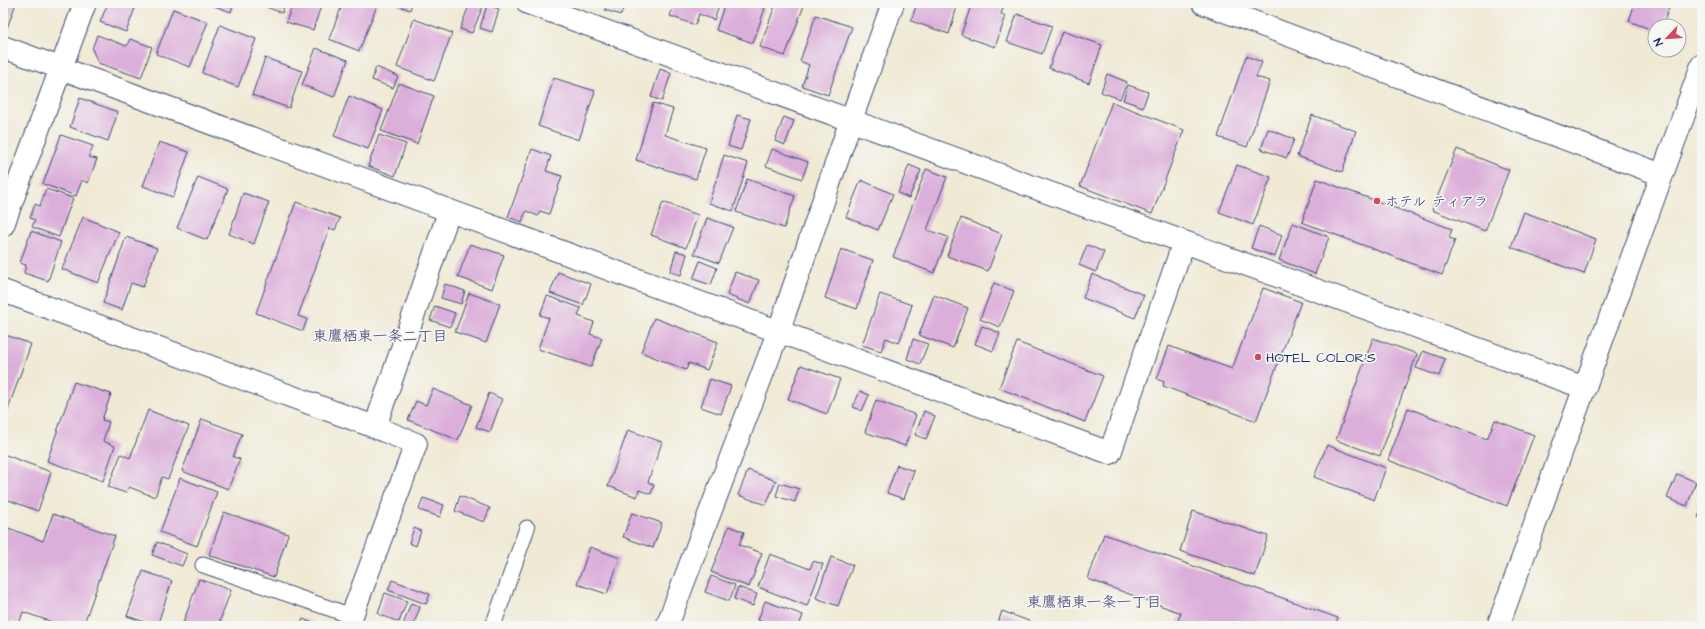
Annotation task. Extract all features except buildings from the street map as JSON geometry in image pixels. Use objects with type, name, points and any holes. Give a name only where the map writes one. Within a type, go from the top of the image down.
[{"type":"street","points":[[3,225],[85,3]]},
{"type":"street","points":[[528,3],[1584,388]]},
{"type":"street","points":[[667,626],[778,330],[893,3]]},
{"type":"street","points":[[1204,3],[1662,175]]},
{"type":"street","points":[[3,47],[449,212],[778,330],[1110,452],[1184,242]]},
{"type":"street","points":[[1498,626],[1702,65]]},
{"type":"street","points":[[375,427],[449,212]]},
{"type":"street","points":[[3,291],[375,427],[416,444],[350,621]]},
{"type":"lane","points":[[493,626],[527,528]]},
{"type":"lane","points":[[203,565],[350,621]]},
{"type":"place","name":"ホテル ティアラ","points":[[1377,201]]},
{"type":"place","name":"HOTEL COLOR'S","points":[[1258,357]]},
{"type":"district","name":"東鷹栖東一条二丁目","points":[[380,336]]},
{"type":"district","name":"東鷹栖東一条一丁目","points":[[1094,602]]}]
